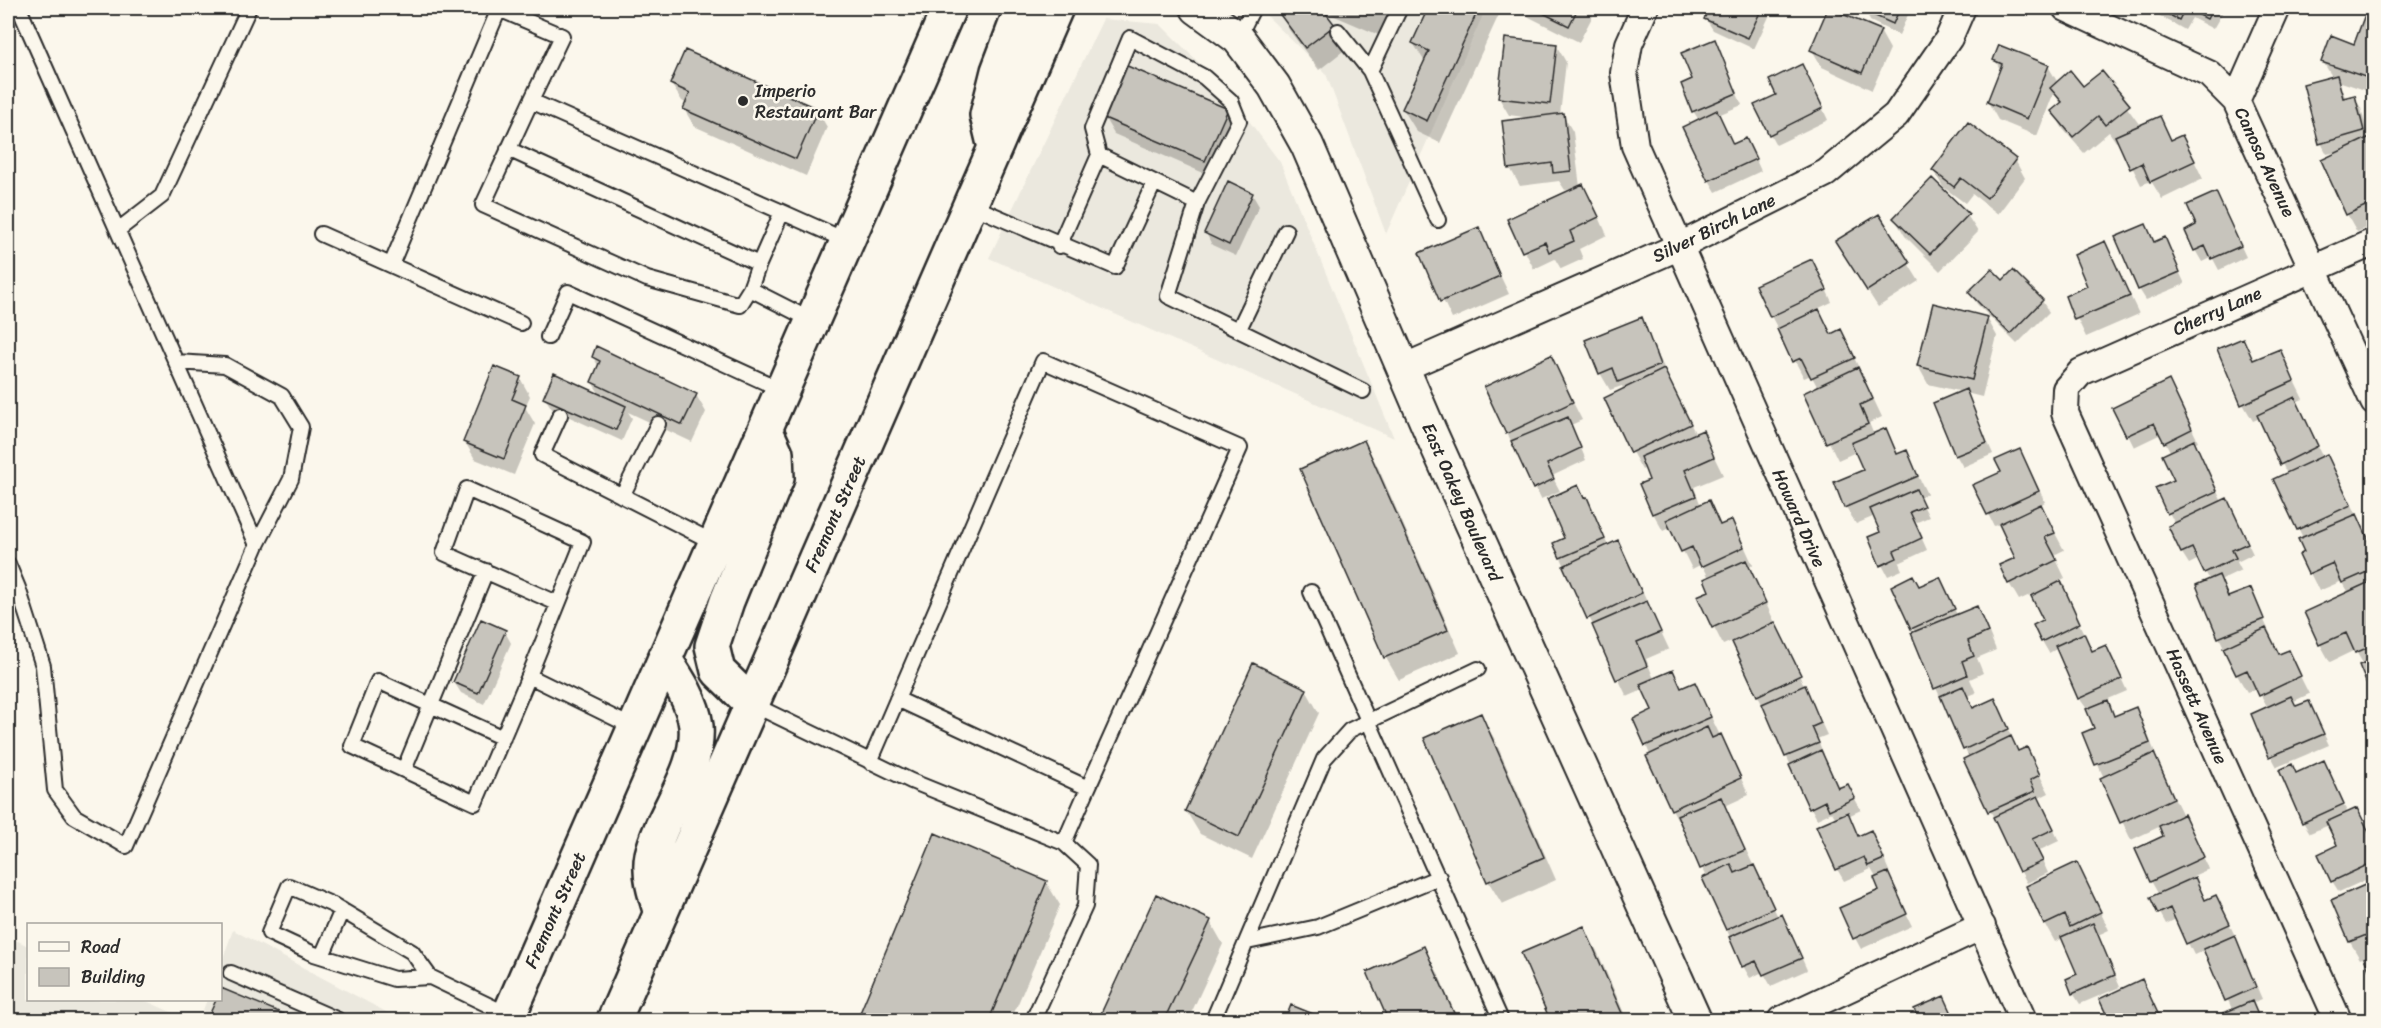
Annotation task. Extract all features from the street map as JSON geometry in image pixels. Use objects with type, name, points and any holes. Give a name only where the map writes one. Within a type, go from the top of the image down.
[{"type":"main road","name":"Fremont Street","points":[[508,1018],[949,8]]},
{"type":"main road","points":[[995,148],[987,115],[999,70],[1022,8]]},
{"type":"main road","name":"Fremont Street","points":[[614,1020],[1056,8]]},
{"type":"main road","points":[[752,704],[718,671],[712,646],[726,601],[777,478],[776,453],[765,429]]},
{"type":"main road","points":[[661,913],[653,886],[652,856],[695,749],[696,724],[682,687],[665,660]]},
{"type":"street","name":"East Oakey Boulevard","points":[[1197,8],[1238,38],[1274,86],[1307,145],[1403,368],[1695,1020]]},
{"type":"street","name":"Howard Drive","points":[[1645,8],[1629,44],[1624,73],[1635,146],[2023,1020]]},
{"type":"street","name":"Silver Birch Lane","points":[[1403,368],[1678,247],[1826,173],[1896,115],[1949,38],[1962,8]]},
{"type":"street","name":"Canosa Avenue","points":[[2066,8],[2209,74],[2236,101],[2314,268],[2373,402]]},
{"type":"street","points":[[2236,101],[2277,8]]},
{"type":"street","name":"Cherry Lane","points":[[2066,389],[2081,372],[2373,242]]},
{"type":"street","name":"Hassett Avenue","points":[[2066,389],[2065,413],[2338,1020]]},
{"type":"street","points":[[1781,1020],[1982,926]]},
{"type":"lane","points":[[19,8],[257,545]]},
{"type":"lane","points":[[118,230],[162,196],[249,8]]},
{"type":"lane","points":[[1238,38],[1253,8]]},
{"type":"lane","points":[[1370,71],[1400,8]]},
{"type":"lane","points":[[391,266],[499,9],[562,36],[483,205],[647,279],[740,305],[750,289],[782,212]]},
{"type":"lane","points":[[1338,31],[1370,71],[1438,220]]},
{"type":"lane","points":[[1059,246],[1099,155],[1092,129],[1130,38],[1204,77],[1231,101],[1239,121],[1197,203],[1168,296],[1363,390]]},
{"type":"lane","points":[[531,101],[847,241]]},
{"type":"lane","points":[[508,149],[759,264]]},
{"type":"lane","points":[[1099,155],[1197,203]]},
{"type":"lane","points":[[970,206],[1059,246],[1115,267],[1154,183]]},
{"type":"lane","points":[[1239,329],[1287,231]]},
{"type":"lane","points":[[321,234],[521,323]]},
{"type":"lane","points":[[750,289],[813,321]]},
{"type":"lane","points":[[548,337],[568,292],[782,390]]},
{"type":"lane","points":[[870,762],[1043,361],[1240,448],[1064,843]]},
{"type":"lane","points":[[8,564],[43,666],[55,790],[74,816],[126,846],[257,545],[291,479],[301,428],[282,396],[225,365],[176,362]]},
{"type":"lane","points":[[560,415],[542,455],[716,544]]},
{"type":"lane","points":[[622,496],[658,424]]},
{"type":"lane","points":[[503,738],[378,681],[352,746],[476,803],[530,676],[583,542],[467,489],[444,553],[557,603]]},
{"type":"lane","points":[[404,770],[486,571]]},
{"type":"lane","points":[[1311,592],[1501,1020]]},
{"type":"lane","points":[[1213,1020],[1324,759],[1350,730],[1478,669]]},
{"type":"lane","points":[[530,676],[635,728]]},
{"type":"lane","points":[[897,699],[1088,788]]},
{"type":"lane","points":[[752,704],[870,762],[1064,843],[1088,865],[1085,906],[1033,1020]]},
{"type":"lane","points":[[1247,942],[1318,927],[1439,877]]},
{"type":"lane","points":[[430,977],[394,979],[322,956],[269,933],[289,886],[342,910],[412,952],[430,977],[508,1018]]},
{"type":"lane","points":[[322,956],[342,910]]},
{"type":"lane","points":[[231,973],[338,1020]]},
{"type":"shaded area","points":[[1259,8],[1486,8],[1386,234],[1326,74]]},
{"type":"shaded area","points":[[1103,19],[1160,24],[1225,89],[1280,162],[1394,438],[989,258]]},
{"type":"shaded area","points":[[233,930],[401,1020],[199,1020],[207,1001],[222,1001],[222,961]]},
{"type":"shaded area","points":[[8,936],[27,946],[27,1001],[146,1001],[189,1020],[19,1020],[8,991]]},
{"type":"building","points":[[1275,8],[1322,8],[1335,25],[1305,48]]},
{"type":"building","points":[[1428,8],[1479,8],[1427,121],[1402,109],[1429,51],[1412,43]]},
{"type":"building","points":[[1533,8],[1578,8],[1569,26]]},
{"type":"building","points":[[1709,8],[1762,8],[1748,38],[1704,19]]},
{"type":"building","points":[[1828,8],[1881,30],[1862,73],[1810,50]]},
{"type":"building","points":[[1863,8],[1900,8],[1893,24],[1862,10]]},
{"type":"building","points":[[2156,8],[2185,8],[2179,20]]},
{"type":"building","points":[[2186,8],[2213,8],[2207,19]]},
{"type":"building","points":[[2364,17],[2374,20],[2374,80],[2321,62],[2331,35],[2354,44]]},
{"type":"building","points":[[1505,38],[1557,44],[1550,104],[1498,98]]},
{"type":"building","points":[[1715,39],[1737,93],[1692,112],[1681,84],[1692,79],[1681,53]]},
{"type":"building","points":[[1999,45],[2049,65],[2027,119],[1987,102],[2002,64],[1993,60]]},
{"type":"building","name":"Imperio Restaurant Bar","points":[[685,50],[818,109],[796,159],[683,109],[690,93],[670,84]]},
{"type":"building","points":[[1802,64],[1823,108],[1769,135],[1754,105],[1776,95],[1769,80]]},
{"type":"building","points":[[1125,65],[1228,109],[1205,161],[1102,117]]},
{"type":"building","points":[[2070,70],[2083,86],[2102,71],[2130,105],[2105,125],[2098,116],[2073,137],[2051,111],[2062,102],[2050,88]]},
{"type":"building","points":[[2337,75],[2343,98],[2355,95],[2364,131],[2319,144],[2303,84]]},
{"type":"building","points":[[1717,110],[1733,144],[1746,138],[1756,159],[1708,181],[1682,127]]},
{"type":"building","points":[[1564,113],[1571,171],[1553,173],[1552,163],[1508,169],[1502,121]]},
{"type":"building","points":[[2160,116],[2171,140],[2182,135],[2195,161],[2150,182],[2142,163],[2130,169],[2115,136]]},
{"type":"building","points":[[1968,122],[2016,159],[1987,198],[1961,178],[1954,187],[1932,170]]},
{"type":"building","points":[[2372,136],[2374,178],[2371,179],[2374,202],[2346,215],[2321,160]]},
{"type":"building","points":[[1932,178],[1969,214],[1930,254],[1893,218]]},
{"type":"building","points":[[1228,181],[1253,193],[1229,245],[1204,233]]},
{"type":"building","points":[[1583,184],[1599,217],[1570,231],[1574,241],[1549,252],[1545,242],[1522,252],[1507,219]]},
{"type":"building","points":[[2216,192],[2241,246],[2211,259],[2205,246],[2194,251],[2185,231],[2196,225],[2187,205]]},
{"type":"building","points":[[1879,214],[1910,263],[1867,291],[1835,241]]},
{"type":"building","points":[[2146,224],[2154,242],[2165,237],[2180,272],[2138,290],[2115,237]]},
{"type":"building","points":[[1479,227],[1500,276],[1440,302],[1419,253]]},
{"type":"building","points":[[2105,241],[2130,296],[2074,320],[2065,296],[2087,286],[2074,255]]},
{"type":"building","points":[[1812,259],[1827,290],[1770,317],[1755,285]]},
{"type":"building","points":[[1992,269],[2003,280],[2013,270],[2043,300],[2010,334],[1968,292]]},
{"type":"building","points":[[1933,303],[1988,317],[1972,380],[1917,366]]},
{"type":"building","points":[[1819,309],[1831,334],[1841,329],[1855,358],[1811,378],[1801,358],[1792,362],[1777,329]]},
{"type":"building","points":[[1642,317],[1660,365],[1618,382],[1613,368],[1599,374],[1585,340]]},
{"type":"building","points":[[2243,338],[2253,360],[2280,349],[2294,381],[2241,405],[2217,349]]},
{"type":"building","points":[[596,346],[697,394],[682,425],[591,382],[600,361],[592,357]]},
{"type":"building","points":[[1551,355],[1573,402],[1506,434],[1484,387]]},
{"type":"building","points":[[494,366],[521,377],[512,399],[526,405],[504,459],[463,442]]},
{"type":"building","points":[[1858,367],[1873,399],[1860,405],[1868,424],[1826,443],[1803,393]]},
{"type":"building","points":[[1664,369],[1691,424],[1630,453],[1604,398]]},
{"type":"building","points":[[554,373],[626,406],[616,430],[543,398]]},
{"type":"building","points":[[2169,380],[2192,429],[2164,443],[2154,423],[2126,436],[2112,408]]},
{"type":"building","points":[[1966,389],[1987,443],[1955,456],[1933,403]]},
{"type":"building","points":[[2295,397],[2318,446],[2280,465],[2257,415]]},
{"type":"building","points":[[1568,417],[1581,448],[1547,464],[1554,479],[1533,489],[1511,441]]},
{"type":"building","points":[[1886,428],[1897,454],[1907,450],[1918,476],[1844,508],[1834,482],[1863,470],[1851,443]]},
{"type":"building","points":[[1703,430],[1714,457],[1685,470],[1696,496],[1652,514],[1639,484],[1649,480],[1640,457]]},
{"type":"building","points":[[1364,440],[1448,630],[1384,658],[1300,469]]},
{"type":"building","points":[[2194,440],[2217,491],[2167,514],[2155,488],[2174,480],[2162,455]]},
{"type":"building","points":[[2020,449],[2039,491],[1987,515],[1972,485],[2001,472],[1995,460]]},
{"type":"building","points":[[2327,454],[2351,505],[2297,530],[2273,479]]},
{"type":"building","points":[[1578,485],[1584,498],[1587,497],[1605,539],[1560,558],[1553,543],[1564,538],[1547,499]]},
{"type":"building","points":[[1916,489],[1924,506],[1910,512],[1922,538],[1894,551],[1897,558],[1880,566],[1868,537],[1880,532],[1870,509]]},
{"type":"building","points":[[2227,498],[2248,543],[2232,550],[2236,558],[2204,573],[2192,548],[2181,553],[2168,526]]},
{"type":"building","points":[[1709,500],[1720,525],[1732,520],[1744,547],[1701,567],[1692,547],[1681,552],[1666,520]]},
{"type":"building","points":[[2041,504],[2055,533],[2045,537],[2057,560],[2008,584],[1999,565],[2015,558],[1999,524]]},
{"type":"building","points":[[2357,514],[2374,552],[2374,569],[2342,583],[2333,563],[2308,574],[2299,555],[2304,552],[2298,539]]},
{"type":"building","points":[[1618,540],[1642,593],[1587,619],[1563,566]]},
{"type":"building","points":[[1746,560],[1766,603],[1712,628],[1697,596],[1709,591],[1704,579]]},
{"type":"building","points":[[1913,575],[1919,586],[1940,577],[1955,609],[1911,629],[1891,586]]},
{"type":"building","points":[[2219,575],[2228,597],[2251,588],[2264,619],[2218,638],[2196,585]]},
{"type":"building","points":[[2374,580],[2374,645],[2355,653],[2346,633],[2319,645],[2304,612]]},
{"type":"building","points":[[2061,581],[2080,623],[2041,642],[2033,625],[2043,620],[2031,596]]},
{"type":"building","points":[[1647,601],[1661,632],[1637,642],[1647,666],[1616,680],[1592,625]]},
{"type":"building","points":[[1977,606],[1988,632],[1968,641],[1974,656],[1962,661],[1967,675],[1934,689],[1911,633]]},
{"type":"building","points":[[481,619],[506,630],[478,693],[453,682]]},
{"type":"building","points":[[1775,622],[1801,675],[1757,696],[1732,642]]},
{"type":"building","points":[[2266,628],[2279,654],[2289,650],[2301,676],[2259,696],[2247,670],[2236,675],[2223,648]]},
{"type":"building","points":[[2084,633],[2092,651],[2106,645],[2122,679],[2078,699],[2055,646]]},
{"type":"building","points":[[2374,659],[2374,698],[2373,699],[2359,665]]},
{"type":"building","points":[[1253,663],[1307,689],[1239,837],[1185,811]]},
{"type":"building","points":[[1673,670],[1681,688],[1695,682],[1711,717],[1645,746],[1633,719],[1652,710],[1640,684]]},
{"type":"building","points":[[1805,685],[1821,723],[1812,727],[1819,743],[1785,757],[1762,704]]},
{"type":"building","points":[[1963,686],[1973,708],[1995,698],[2009,729],[1963,750],[1940,696]]},
{"type":"building","points":[[2291,696],[2296,706],[2309,701],[2324,734],[2269,757],[2251,714]]},
{"type":"building","points":[[2108,700],[2114,716],[2136,707],[2150,743],[2095,765],[2082,733],[2094,728],[2086,709]]},
{"type":"building","points":[[1481,713],[1544,857],[1487,882],[1424,738]]},
{"type":"building","points":[[1707,727],[1712,738],[1721,734],[1741,778],[1671,810],[1646,756]]},
{"type":"building","points":[[2011,736],[2018,751],[2027,747],[2040,775],[2030,780],[2035,791],[1988,812],[1963,759]]},
{"type":"building","points":[[1821,750],[1838,788],[1848,784],[1855,798],[1829,810],[1825,801],[1809,809],[1789,765]]},
{"type":"building","points":[[2154,753],[2174,798],[2120,823],[2100,778]]},
{"type":"building","points":[[2324,760],[2344,804],[2302,823],[2279,770],[2292,764],[2296,773]]},
{"type":"building","points":[[2038,796],[2054,829],[2032,839],[2043,861],[2019,872],[1993,817]]},
{"type":"building","points":[[1721,797],[1745,850],[1700,869],[1677,815]]},
{"type":"building","points":[[2357,808],[2374,842],[2374,862],[2331,882],[2318,854],[2337,845],[2326,822]]},
{"type":"building","points":[[1848,812],[1858,836],[1871,830],[1884,859],[1868,866],[1864,857],[1836,870],[1816,826]]},
{"type":"building","points":[[2184,814],[2204,857],[2150,882],[2135,849],[2163,836],[2159,826]]},
{"type":"building","points":[[935,833],[1047,881],[989,1020],[857,1020]]},
{"type":"building","points":[[2077,862],[2101,912],[2070,927],[2065,915],[2044,925],[2026,886]]},
{"type":"building","points":[[1731,864],[1735,873],[1754,865],[1774,908],[1726,930],[1702,878]]},
{"type":"building","points":[[1888,872],[1907,914],[1853,939],[1839,908],[1879,890],[1874,878]]},
{"type":"building","points":[[2195,877],[2205,900],[2216,895],[2230,924],[2186,944],[2170,908],[2158,914],[2150,897]]},
{"type":"building","points":[[2374,881],[2374,932],[2349,942],[2331,900]]},
{"type":"building","points":[[1156,894],[1211,920],[1164,1020],[1098,1020]]},
{"type":"building","points":[[1782,914],[1802,958],[1763,975],[1756,961],[1742,967],[1729,937]]},
{"type":"building","points":[[2093,923],[2115,975],[2072,994],[2066,979],[2077,974],[2061,937]]},
{"type":"building","points":[[1584,926],[1625,1020],[1550,1020],[1521,953]]},
{"type":"building","points":[[2235,935],[2256,987],[2225,1001],[2203,949]]},
{"type":"building","points":[[1424,946],[1457,1020],[1388,1020],[1367,972]]},
{"type":"building","points":[[2374,954],[2374,981],[2364,958]]},
{"type":"building","points":[[2142,979],[2161,1020],[2109,1020],[2099,999]]},
{"type":"building","points":[[222,988],[298,1020],[207,1020],[216,1001],[222,1001]]},
{"type":"building","points":[[1944,996],[1955,1020],[1919,1020],[1914,1009]]},
{"type":"building","points":[[2252,1001],[2260,1020],[2221,1020],[2219,1015]]},
{"type":"building","points":[[1291,1005],[1328,1020],[1285,1020]]},
{"type":"place","name":"Imperio Restaurant Bar","points":[[743,101]]}]
